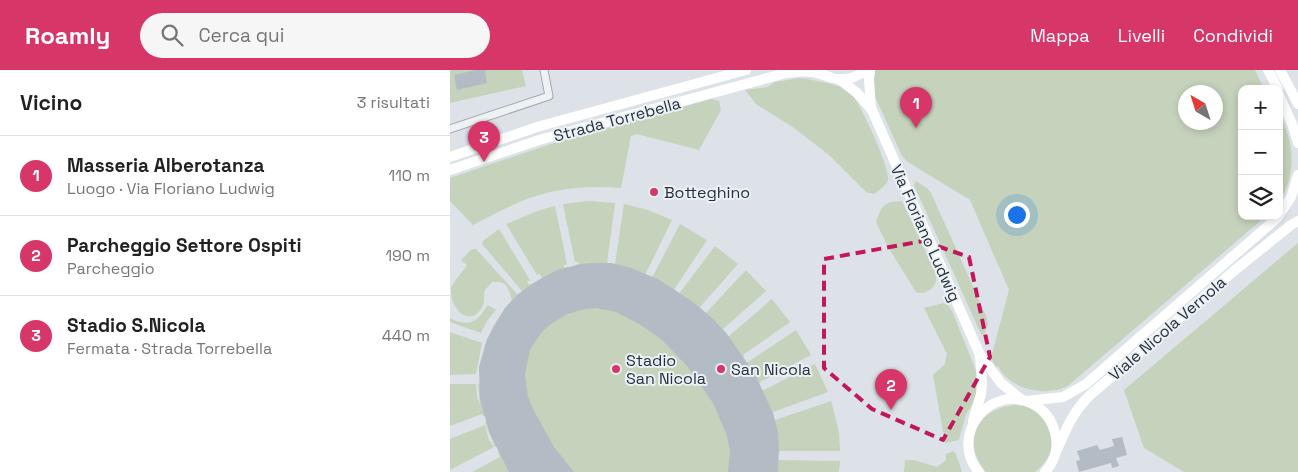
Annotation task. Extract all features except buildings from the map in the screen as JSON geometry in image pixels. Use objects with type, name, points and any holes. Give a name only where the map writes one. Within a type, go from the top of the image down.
[{"type":"main road","name":"Strada Torrebella","points":[[450,157],[550,123],[746,70]]},
{"type":"main road","name":"Strada Torrebella","points":[[450,170],[540,140],[786,73],[801,70],[835,79]]},
{"type":"main road","points":[[823,70],[857,92],[872,110]]},
{"type":"main road","points":[[835,79],[857,77],[866,70]]},
{"type":"main road","points":[[870,70],[872,110]]},
{"type":"main road","points":[[1268,70],[1276,85]]},
{"type":"main road","points":[[1280,70],[1298,104]]},
{"type":"main road","points":[[1283,97],[1298,120]]},
{"type":"main road","points":[[1283,104],[1298,143]]},
{"type":"main road","name":"Via Floriano Ludwig","points":[[872,110],[980,356]]},
{"type":"main road","name":"Viale Nicola Vernola","points":[[972,424],[978,415],[993,403],[1012,398],[1025,400],[1063,397],[1086,384],[1277,218],[1291,197],[1298,175]]},
{"type":"main road","name":"Viale Nicola Vernola","points":[[1046,472],[1070,420],[1088,397],[1235,270],[1298,221]]},
{"type":"main road","points":[[980,356],[1001,382],[1048,416],[1055,433],[1055,456]]},
{"type":"main road","points":[[979,472],[971,458],[968,444],[976,406],[981,394],[980,356]]},
{"type":"main road","points":[[968,472],[971,458]]},
{"type":"street","points":[[450,129],[549,96],[544,70]]},
{"type":"street","points":[[1051,472],[1055,456]]},
{"type":"highlighted area","points":[[923,241],[969,257],[990,357],[943,440],[872,409],[824,368],[824,259]]},
{"type":"green space","points":[[450,70],[522,70],[526,86],[450,103]]},
{"type":"green space","points":[[875,70],[1255,70],[1262,85],[1238,85],[1238,220],[1261,220],[1069,385],[1050,391],[1040,391],[1020,386],[1011,381],[998,366],[996,367],[991,358],[1009,290],[970,200],[908,162],[902,156],[872,90],[872,78]]},
{"type":"green space","points":[[800,78],[839,86],[849,91],[853,96],[873,134],[888,174],[887,182],[874,194],[866,192],[829,155],[794,128],[756,104],[745,90],[767,87],[775,82]]},
{"type":"green space","points":[[711,99],[719,101],[721,110],[699,150],[637,134],[631,136],[621,188],[583,187],[546,193],[516,204],[473,225],[450,201],[450,178],[551,144]]},
{"type":"green space","points":[[1283,123],[1291,147],[1292,158],[1289,180],[1283,194]]},
{"type":"green space","points":[[916,181],[931,193],[987,318],[988,324],[984,335],[981,334],[914,185]]},
{"type":"green space","name":"Stadio San Nicola","points":[[588,201],[615,203],[607,263],[615,264],[624,204],[648,210],[672,220],[646,273],[645,276],[651,278],[680,224],[707,240],[675,288],[674,292],[678,295],[715,246],[738,264],[700,307],[699,311],[704,315],[746,270],[766,291],[723,329],[722,334],[726,337],[729,336],[772,299],[790,322],[743,355],[742,358],[745,363],[748,362],[796,330],[811,355],[760,382],[758,387],[760,390],[764,390],[815,364],[828,392],[773,412],[772,421],[831,401],[839,432],[840,451],[780,451],[776,454],[775,460],[840,461],[839,472],[472,472],[500,457],[498,452],[500,450],[498,446],[495,447],[485,423],[488,421],[487,416],[482,414],[450,426],[450,384],[476,384],[480,405],[478,384],[482,383],[482,376],[479,376],[485,344],[489,345],[493,326],[504,310],[507,312],[512,300],[505,284],[492,282],[485,290],[484,303],[479,312],[474,316],[463,315],[454,304],[451,288],[467,265],[461,260],[472,249],[476,249],[518,295],[522,291],[482,244],[483,241],[499,229],[530,280],[527,282],[529,285],[533,283],[535,286],[540,283],[539,280],[542,278],[540,274],[537,275],[506,224],[555,206],[567,264],[564,265],[564,268],[568,267],[569,270],[576,268],[575,265],[579,264],[575,262],[563,204]]},
{"type":"green space","points":[[902,201],[936,275],[935,284],[925,292],[916,292],[888,247],[876,222],[884,206],[891,202]]},
{"type":"green space","points":[[1298,243],[1298,472],[1184,472],[1144,448],[1124,390]]},
{"type":"green space","points":[[943,303],[948,305],[953,313],[978,376],[978,391],[974,402],[966,414],[959,440],[945,443],[933,375],[945,364],[947,354],[924,308]]},
{"type":"green space","points":[[488,305],[496,310],[487,321],[481,333],[450,322],[450,318],[462,323],[472,322],[480,316]]},
{"type":"green space","points":[[450,332],[482,343],[476,374],[450,375]]},
{"type":"green space","points":[[1016,405],[1033,409],[1048,426],[1052,441],[1049,454],[1035,472],[986,472],[978,461],[974,449],[974,438],[977,428],[983,419],[992,412],[1003,407]]},
{"type":"green space","points":[[485,425],[489,440],[494,447],[450,470],[450,439]]},
{"type":"green space","points":[[953,451],[956,454],[962,472],[904,472],[905,460],[914,460],[937,467],[946,460],[946,454]]},
{"type":"place","name":"Masseria Alberotanza","points":[[916,128]]},
{"type":"place","name":"Stadio S.Nicola","points":[[484,162]]},
{"type":"place","name":"Botteghino","points":[[654,192]]},
{"type":"place","name":"Stadio San Nicola","points":[[616,369]]},
{"type":"place","name":"San Nicola","points":[[721,369]]},
{"type":"place","name":"Parcheggio Settore Ospiti","points":[[891,410]]}]
